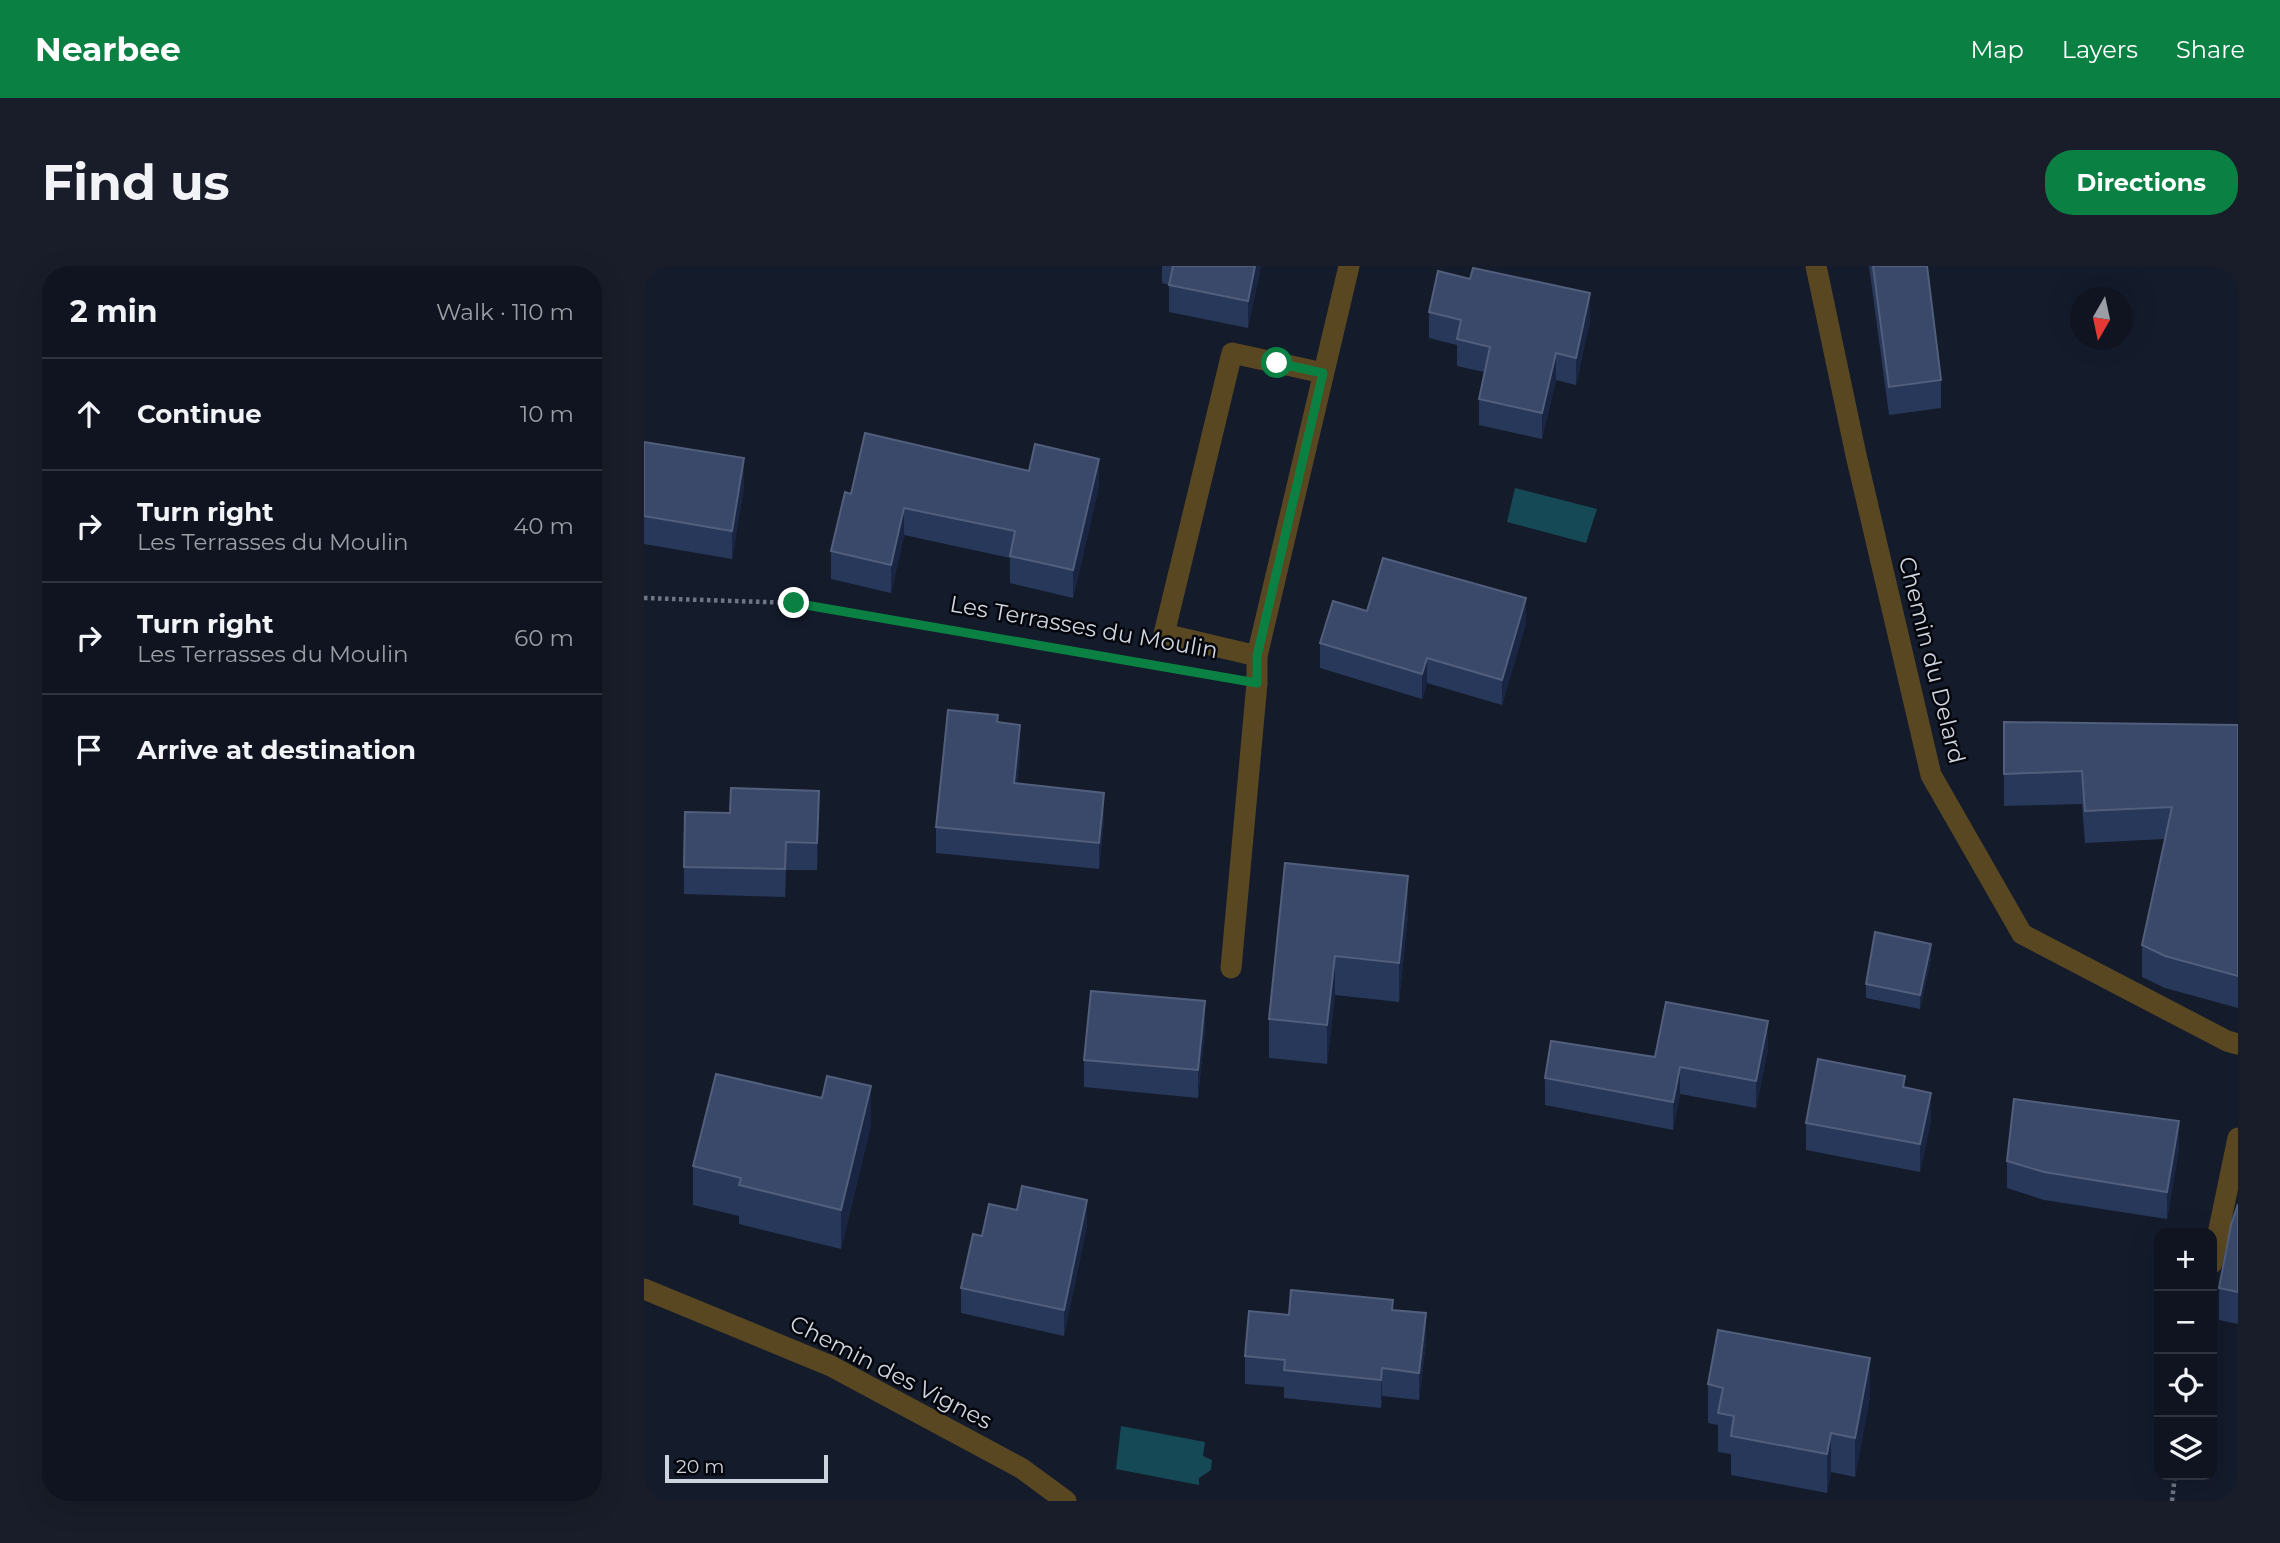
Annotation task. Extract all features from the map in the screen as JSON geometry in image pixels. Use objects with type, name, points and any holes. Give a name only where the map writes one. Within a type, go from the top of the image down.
[{"type":"street","points":[[1231,968],[1257,683],[1257,656],[1349,266]]},
{"type":"street","name":"Chemin du Delard","points":[[1816,266],[1859,468],[1931,775],[2022,934],[2238,1044]]},
{"type":"street","points":[[1257,656],[1164,634],[1232,353],[1323,373]]},
{"type":"street","points":[[2217,1238],[2238,1138]]},
{"type":"street","name":"Chemin des Vignes","points":[[644,1289],[831,1366],[1021,1468],[1066,1501]]},
{"type":"path","name":"Les Terrasses du Moulin","points":[[644,598],[794,603],[1148,664]]},
{"type":"path","points":[[2172,1501],[2174,1480]]},
{"type":"shaded area","points":[[1515,488],[1597,509],[1586,543],[1507,522]]},
{"type":"shaded area","points":[[1121,1426],[1205,1442],[1203,1456],[1212,1460],[1211,1470],[1199,1478],[1199,1485],[1116,1469]]},
{"type":"building","points":[[1173,266],[1255,266],[1248,301],[1169,285]]},
{"type":"building","points":[[1873,266],[1927,266],[1941,380],[1889,387]]},
{"type":"building","points":[[1473,268],[1590,293],[1576,358],[1556,353],[1542,413],[1479,399],[1490,347],[1457,339],[1461,320],[1429,312],[1438,271],[1470,279]]},
{"type":"building","points":[[865,433],[1029,471],[1035,444],[1099,459],[1073,570],[1010,556],[1015,531],[904,508],[891,565],[831,551],[845,492],[851,494]]},
{"type":"building","points":[[644,442],[744,458],[732,531],[644,516]]},
{"type":"building","points":[[1383,558],[1526,598],[1502,680],[1427,658],[1422,674],[1320,643],[1333,601],[1367,611]]},
{"type":"building","points":[[948,710],[998,715],[997,722],[1020,725],[1014,783],[1104,793],[1099,843],[936,827]]},
{"type":"building","points":[[2004,722],[2238,725],[2238,976],[2165,956],[2142,945],[2172,807],[2085,811],[2082,771],[2004,774]]},
{"type":"building","points":[[731,788],[819,791],[817,843],[786,842],[785,869],[684,867],[685,812],[730,813]]},
{"type":"building","points":[[1285,863],[1408,876],[1399,963],[1335,956],[1327,1025],[1269,1019]]},
{"type":"building","points":[[1875,932],[1931,944],[1920,995],[1866,984]]},
{"type":"building","points":[[1091,991],[1205,1001],[1198,1070],[1084,1060]]},
{"type":"building","points":[[1666,1002],[1768,1021],[1756,1081],[1680,1067],[1673,1102],[1545,1078],[1551,1041],[1655,1057]]},
{"type":"building","points":[[1818,1059],[1905,1076],[1903,1087],[1931,1093],[1920,1144],[1806,1123]]},
{"type":"building","points":[[716,1074],[822,1098],[827,1076],[871,1086],[841,1210],[739,1185],[741,1178],[693,1166]]},
{"type":"building","points":[[2014,1099],[2179,1121],[2167,1192],[2044,1172],[2007,1161]]},
{"type":"building","points":[[1022,1186],[1087,1200],[1064,1310],[961,1288],[973,1234],[982,1236],[989,1204],[1017,1210]]},
{"type":"building","points":[[2238,1204],[2238,1292],[2219,1288],[2231,1225]]},
{"type":"building","points":[[1291,1290],[1393,1300],[1392,1310],[1426,1313],[1419,1373],[1382,1368],[1381,1380],[1284,1370],[1285,1360],[1245,1356],[1249,1311],[1289,1315]]},
{"type":"building","points":[[1718,1330],[1870,1358],[1855,1438],[1831,1433],[1827,1454],[1731,1436],[1734,1416],[1718,1413],[1723,1388],[1708,1384]]},
{"type":"route","points":[[794,603],[1257,683],[1257,656],[1323,373],[1277,363]]}]
